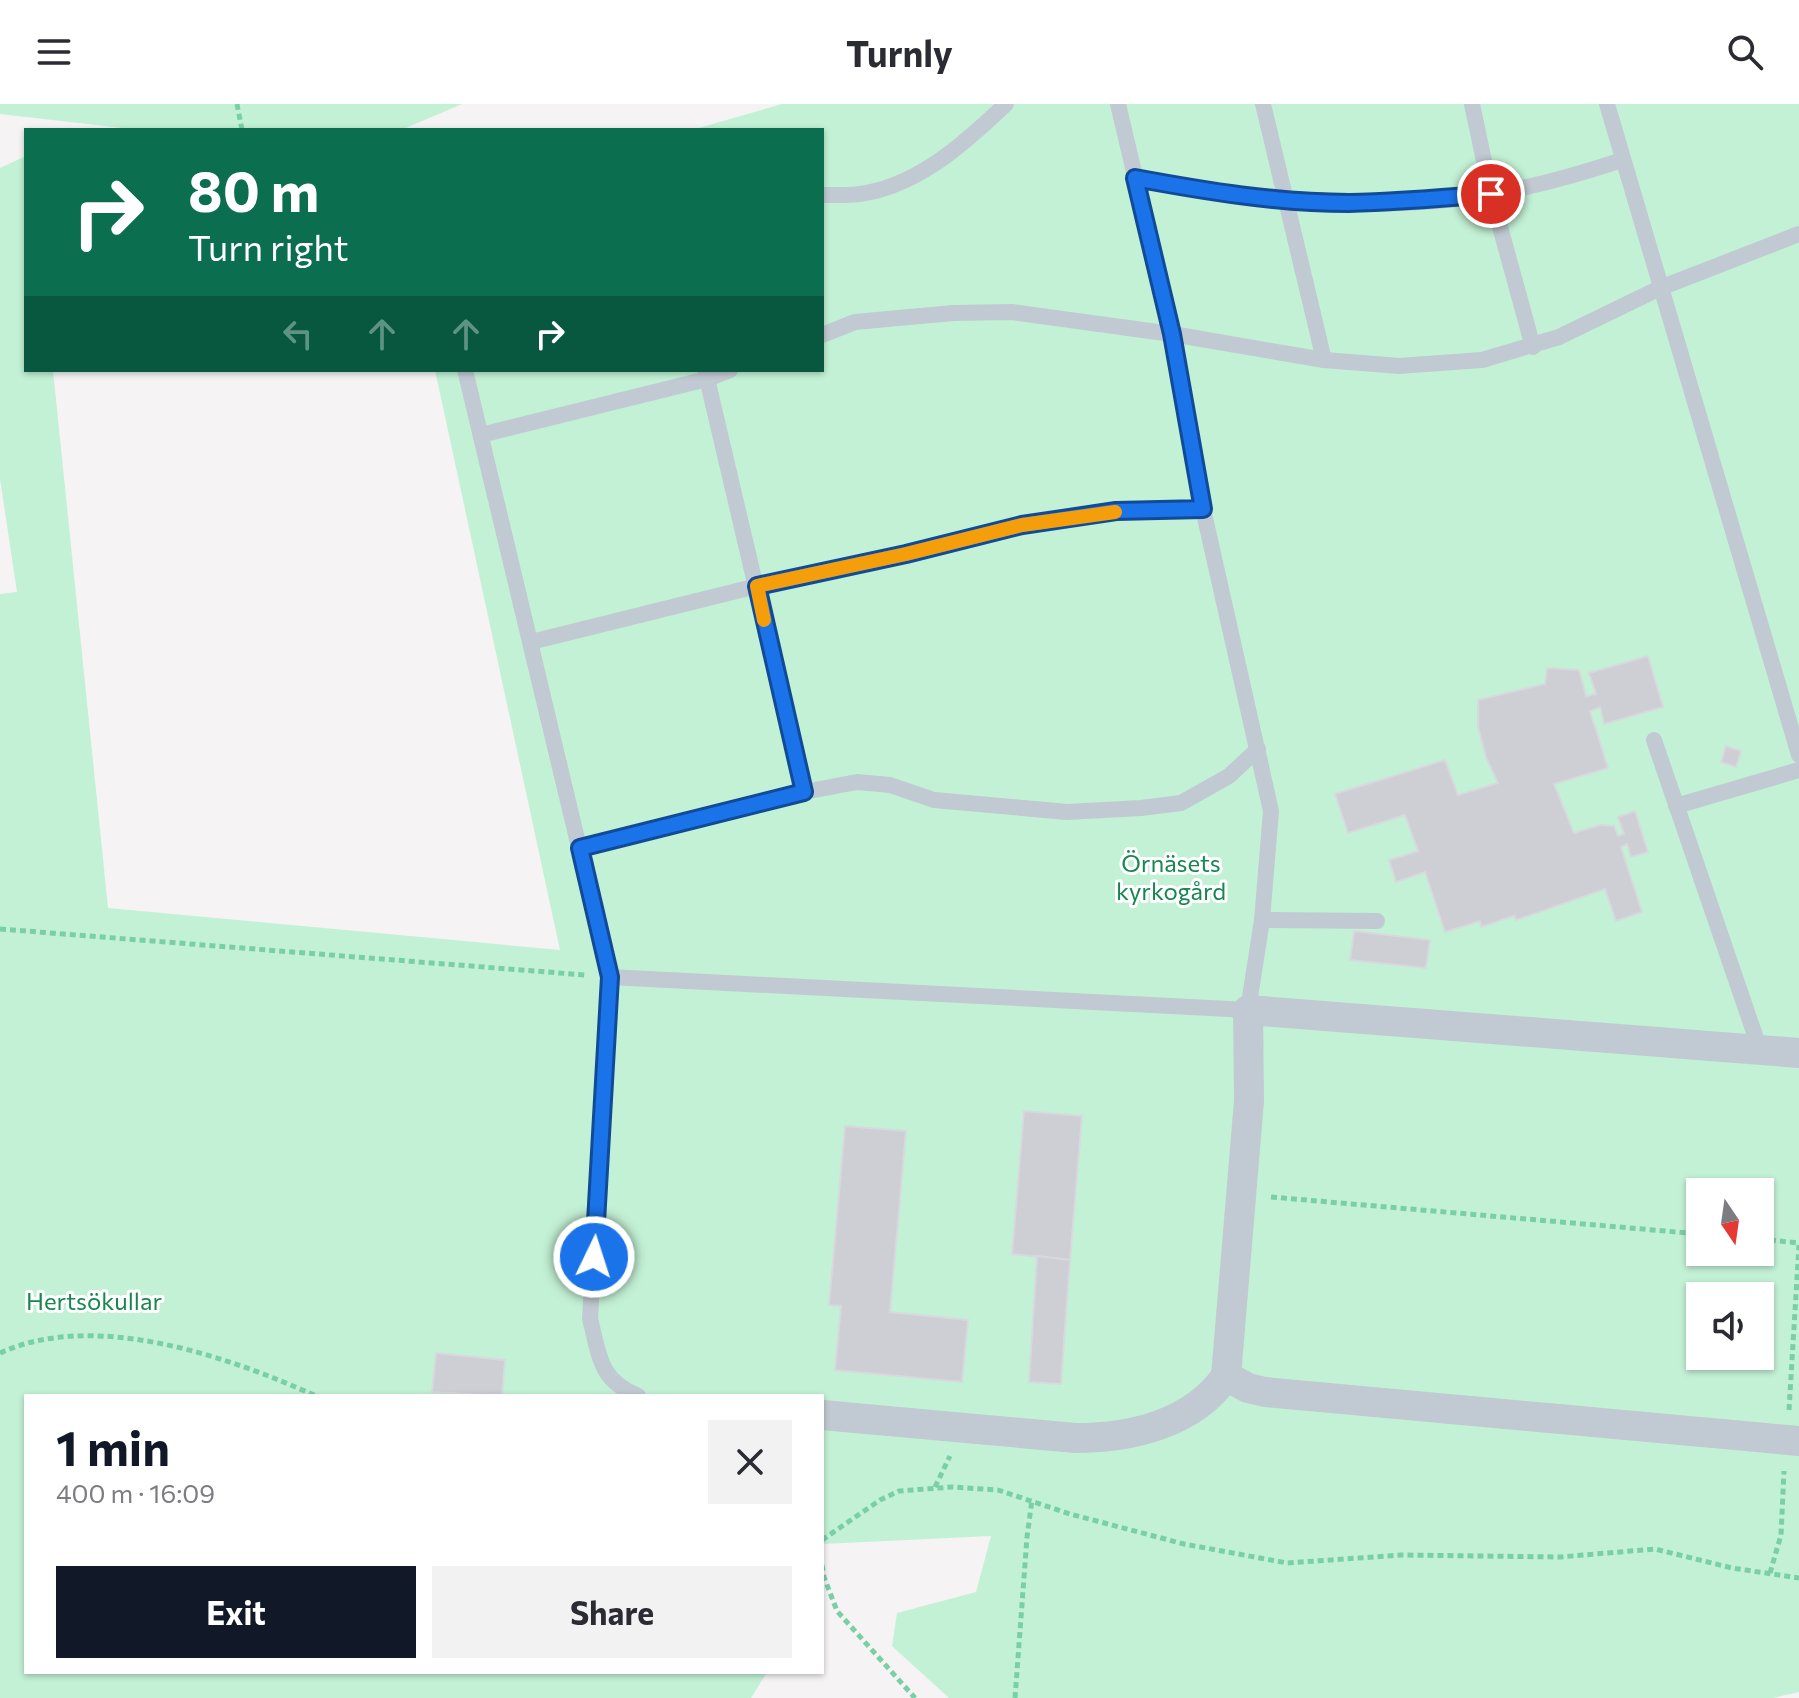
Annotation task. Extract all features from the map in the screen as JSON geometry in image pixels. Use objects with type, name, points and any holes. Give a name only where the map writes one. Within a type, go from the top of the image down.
[{"type":"street","points":[[824,1415],[1076,1438],[1108,1438],[1148,1430],[1181,1415],[1209,1397],[1226,1376],[1249,1101],[1248,1010],[1799,1053]]},
{"type":"street","points":[[1226,1376],[1248,1388],[1279,1393],[1793,1440]]},
{"type":"lane","points":[[824,195],[864,193],[896,185],[937,162],[971,137],[1006,104]]},
{"type":"lane","points":[[610,977],[1248,1010],[1262,920],[1271,811],[1203,509],[1172,334],[1118,104]]},
{"type":"lane","points":[[1263,104],[1324,360]]},
{"type":"lane","points":[[1472,104],[1491,194],[1533,347]]},
{"type":"lane","points":[[1607,104],[1799,755]]},
{"type":"lane","points":[[1135,178],[1285,200],[1401,201],[1491,194],[1566,178],[1622,160]]},
{"type":"lane","points":[[824,334],[855,322],[953,313],[1012,312],[1172,334],[1324,360],[1399,366],[1482,360],[1559,337],[1660,288],[1799,234]]},
{"type":"lane","points":[[465,372],[610,977],[590,1319],[602,1366],[618,1388],[633,1394]]},
{"type":"lane","points":[[481,435],[706,374],[804,792]]},
{"type":"lane","points":[[531,642],[1022,525],[1116,511],[1203,509]]},
{"type":"lane","points":[[1654,740],[1760,1050]]},
{"type":"lane","points":[[580,848],[804,792],[857,782],[890,785],[934,800],[1067,812],[1181,803],[1229,776],[1258,749]]},
{"type":"lane","points":[[1676,806],[1799,770]]},
{"type":"lane","points":[[1262,920],[1377,921]]},
{"type":"path","points":[[237,104],[242,128]]},
{"type":"path","points":[[0,929],[610,977]]},
{"type":"path","points":[[1242,1195],[1686,1233]]},
{"type":"path","points":[[1770,1573],[1781,1535],[1793,1440],[1799,1244],[1774,1241]]},
{"type":"path","points":[[0,1353],[35,1340],[72,1336],[153,1342],[281,1380],[312,1394]]},
{"type":"path","points":[[824,1539],[880,1500],[899,1491],[916,1488],[998,1490],[1070,1514],[1184,1544],[1287,1563],[1402,1555],[1595,1556],[1621,1550],[1655,1549],[1732,1568],[1799,1578]]},
{"type":"path","points":[[1015,1698],[1025,1552],[1032,1500]]},
{"type":"path","points":[[824,1577],[837,1611],[915,1698]]},
{"type":"green space","points":[[0,104],[462,104],[406,128],[122,128],[0,114]]},
{"type":"green space","name":"Örnäsets kyrkogård","points":[[782,104],[1799,104],[1799,1692],[1773,1698],[949,1698],[892,1646],[897,1613],[976,1592],[991,1536],[824,1544],[824,1394],[24,1394],[24,1674],[766,1674],[751,1698],[0,1698],[0,594],[17,592],[0,479],[0,168],[24,157],[24,372],[53,372],[108,908],[560,950],[435,372],[824,372],[824,128],[699,128]]},
{"type":"building","points":[[1648,656],[1663,707],[1604,724],[1600,707],[1590,711],[1608,768],[1554,784],[1574,833],[1600,825],[1614,826],[1618,836],[1624,834],[1618,817],[1635,811],[1648,852],[1631,857],[1627,844],[1621,847],[1642,912],[1616,921],[1605,889],[1516,920],[1514,916],[1481,927],[1480,921],[1445,932],[1425,872],[1396,882],[1389,860],[1418,851],[1405,815],[1348,833],[1335,794],[1445,760],[1458,795],[1498,783],[1486,757],[1478,727],[1478,700],[1545,684],[1547,668],[1579,670],[1586,696],[1596,694],[1589,673]]},
{"type":"building","points":[[1726,746],[1741,751],[1736,767],[1721,762]]},
{"type":"building","points":[[1354,931],[1430,940],[1426,968],[1350,960]]},
{"type":"building","points":[[1024,1111],[1082,1116],[1070,1260],[1012,1254]]},
{"type":"building","points":[[845,1126],[906,1131],[890,1312],[968,1320],[962,1382],[835,1370],[841,1306],[829,1305]]},
{"type":"building","points":[[1037,1256],[1070,1260],[1061,1384],[1029,1382]]},
{"type":"building","points":[[436,1353],[505,1360],[502,1394],[432,1392]]},
{"type":"slow traffic","points":[[764,620],[757,586],[1022,525],[1115,512]]},
{"type":"route","points":[[594,1257],[610,977],[580,848],[804,792],[757,586],[1070,516],[1116,511],[1203,509],[1172,334],[1135,178],[1285,200],[1347,203],[1491,194]]},
{"type":"park label","name":"Hertsökullar","points":[[94,1300]]}]
